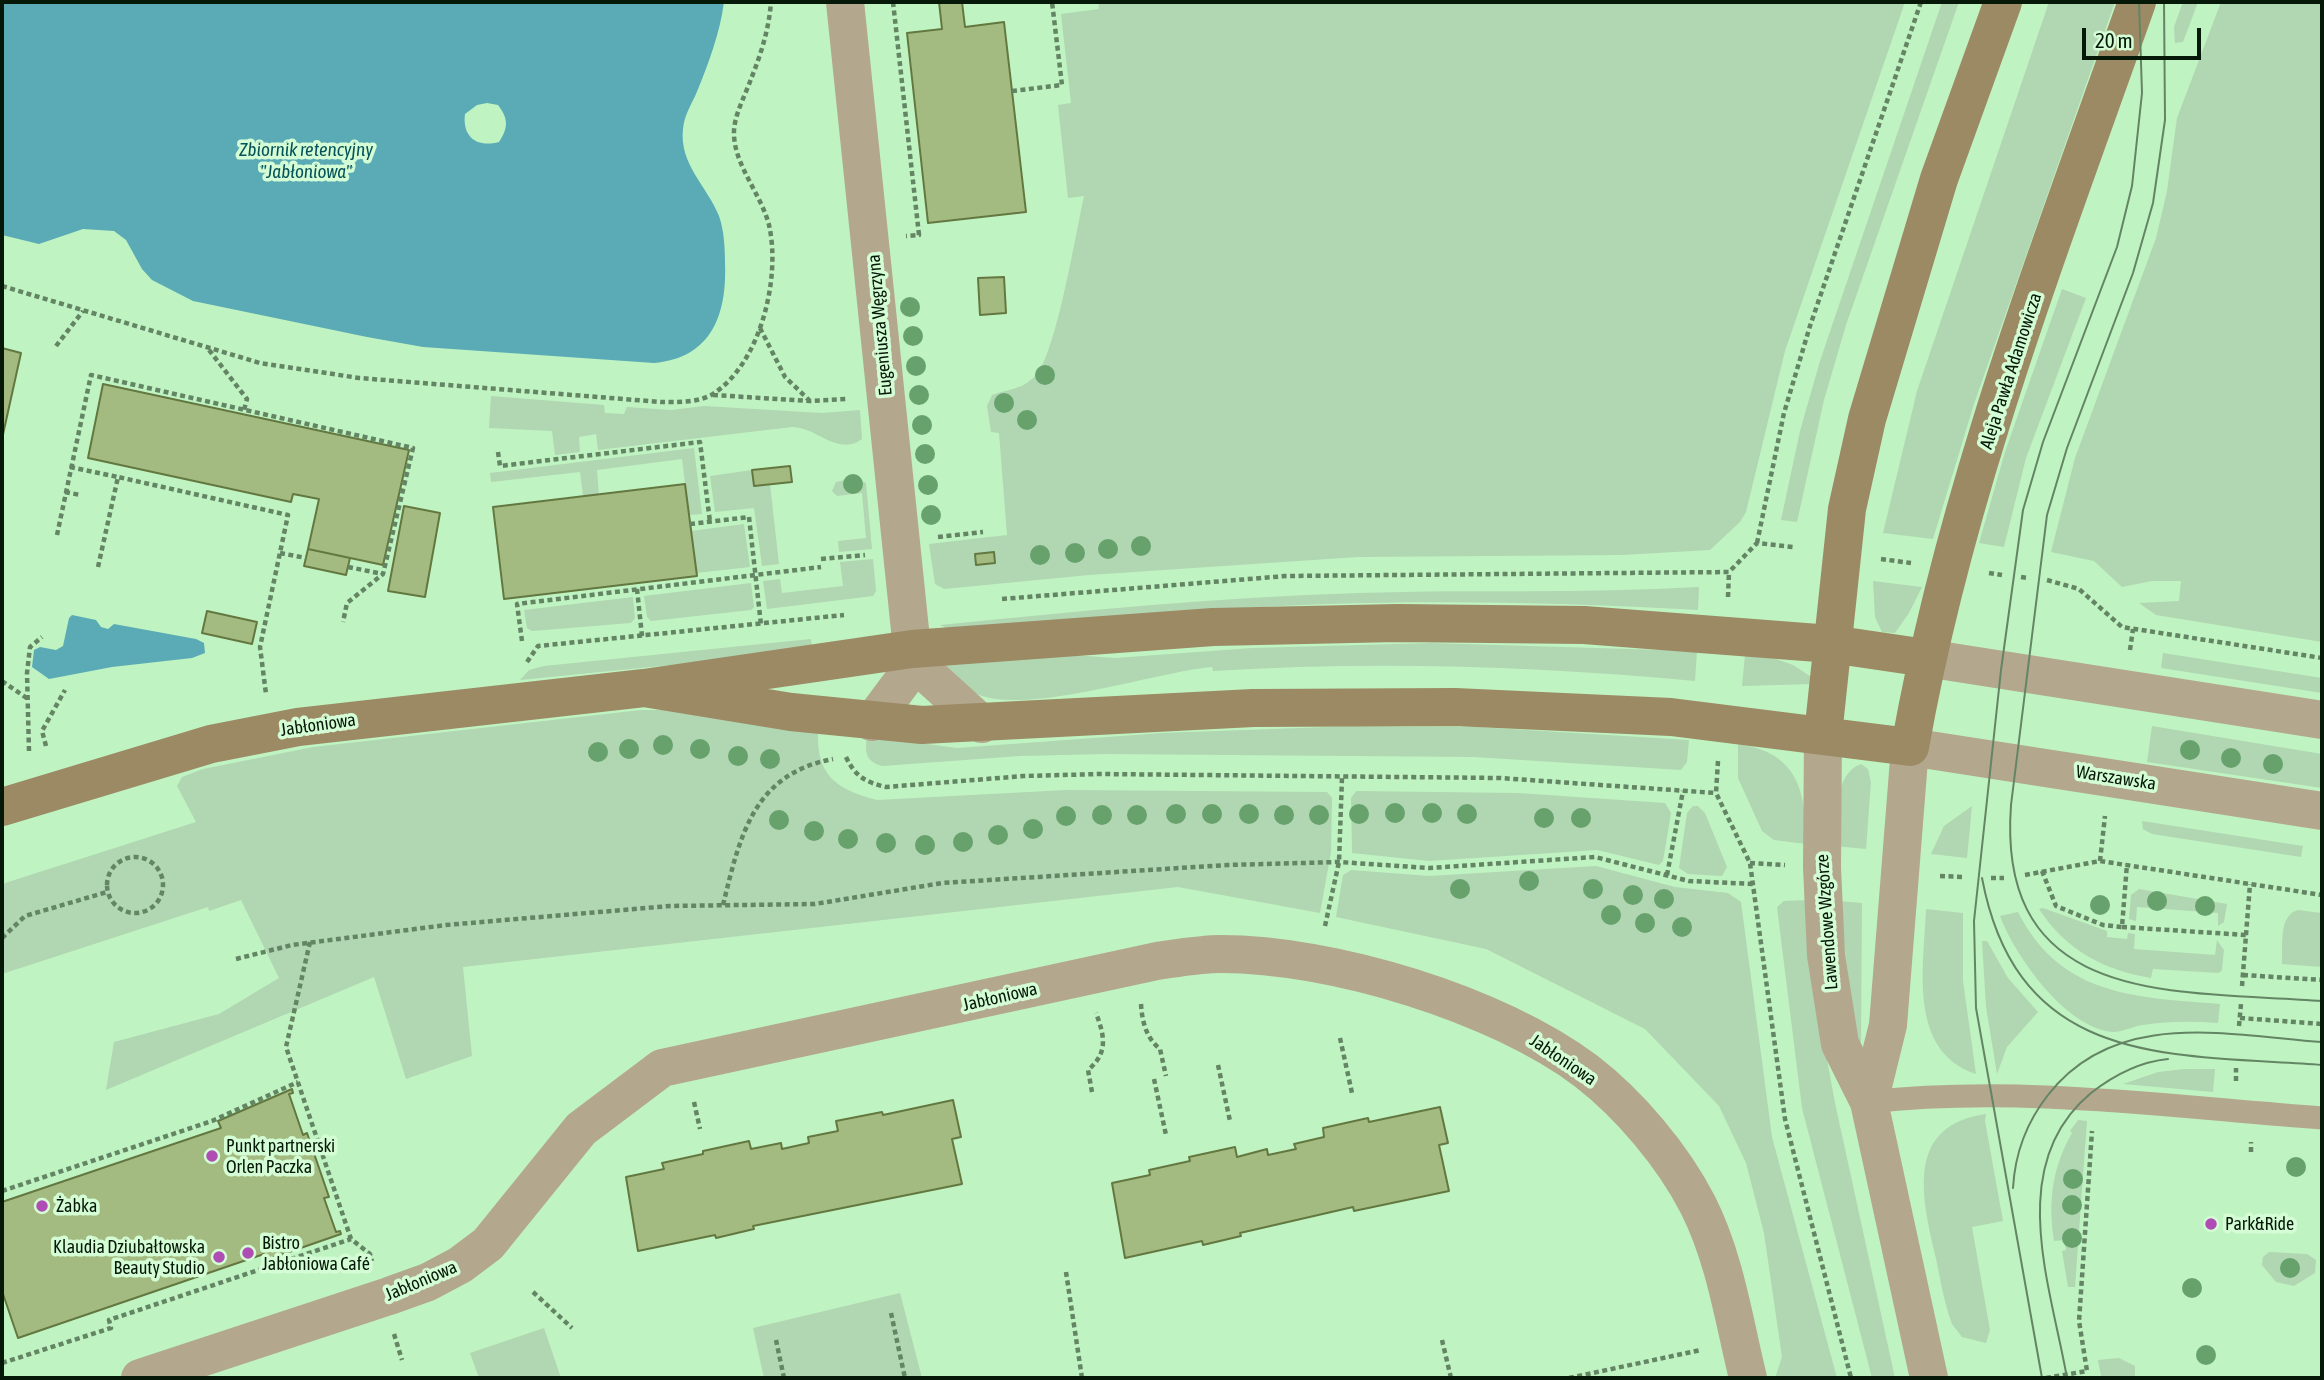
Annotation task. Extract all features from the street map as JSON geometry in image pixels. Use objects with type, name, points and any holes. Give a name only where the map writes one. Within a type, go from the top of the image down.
[{"type":"main road","points":[[1823,735],[1830,644],[1847,509],[1867,419],[1939,179],[2003,2]]},
{"type":"main road","name":"Aleja Pawła Adamowicza","points":[[1910,747],[1926,658],[2000,394],[2137,2]]},
{"type":"main road","name":"Jabłoniowa","points":[[2,807],[211,744],[298,727],[644,688],[912,649],[1213,627],[1397,623],[1584,625],[1830,644],[1926,658]]},
{"type":"main road","name":"Jabłoniowa","points":[[644,688],[858,733],[1253,708],[1455,707],[1671,717],[1910,747]]},
{"type":"street","name":"Eugeniusza Węgrzyna","points":[[845,2],[912,649],[907,675],[858,733]]},
{"type":"street","name":"Eugeniusza Węgrzyna","points":[[912,649],[928,674],[982,724]]},
{"type":"street","points":[[1926,658],[2322,720]]},
{"type":"street","name":"Lawendowe Wzgórze","points":[[1823,735],[1822,867],[1826,954],[1840,1044],[1869,1102],[1929,1378]]},
{"type":"street","name":"Lawendowe Wzgórze","points":[[1869,1102],[1888,1025],[1910,747]]},
{"type":"street","name":"Warszawska","points":[[1910,747],[2322,811]]},
{"type":"street","name":"Jabłoniowa","points":[[140,1378],[383,1298],[438,1276],[488,1244],[581,1129],[663,1068],[1157,961],[1219,954],[1272,957],[1357,973],[1445,1000],[1499,1021],[1547,1045],[1587,1072],[1652,1138],[1698,1204],[1714,1240],[1748,1378]]},
{"type":"lane","points":[[1869,1102],[1931,1095],[1991,1095],[2322,1118]]},
{"type":"path","points":[[711,395],[739,366],[760,327],[768,304],[772,242],[765,212],[738,154],[734,133],[764,41],[771,2]]},
{"type":"path","points":[[893,2],[919,235],[901,237]]},
{"type":"path","points":[[1012,90],[1062,85],[1052,2]]},
{"type":"path","points":[[1728,601],[1729,572],[1757,543],[1784,413],[1810,326],[1921,2]]},
{"type":"path","points":[[2,286],[209,350],[260,363],[359,378],[660,402],[691,401],[711,395],[810,401],[785,377],[760,327]]},
{"type":"path","points":[[56,346],[82,311]]},
{"type":"path","points":[[209,350],[247,399],[244,410]]},
{"type":"path","points":[[57,535],[91,375],[412,448],[383,574],[347,603],[343,622]]},
{"type":"path","points":[[498,452],[500,466],[700,442],[709,522]]},
{"type":"path","points":[[70,467],[288,515],[260,647],[268,705]]},
{"type":"path","points":[[99,567],[118,477]]},
{"type":"path","points":[[65,492],[80,495]]},
{"type":"path","points":[[690,524],[749,517],[761,625]]},
{"type":"path","points":[[935,537],[983,531]]},
{"type":"path","points":[[1757,543],[1793,547]]},
{"type":"path","points":[[280,553],[306,558]]},
{"type":"path","points":[[821,559],[868,555]]},
{"type":"path","points":[[1877,558],[1915,563]]},
{"type":"path","points":[[348,567],[383,574]]},
{"type":"path","points":[[522,641],[517,604],[821,567]]},
{"type":"path","points":[[997,600],[1286,576],[1729,572]]},
{"type":"path","points":[[2021,577],[2028,578]]},
{"type":"path","points":[[2047,580],[2079,589],[2122,627],[2322,657]]},
{"type":"path","points":[[637,589],[642,636]]},
{"type":"path","points":[[538,646],[846,615]]},
{"type":"path","points":[[29,751],[30,647],[43,637]]},
{"type":"path","points":[[2,681],[29,700]]},
{"type":"path","points":[[46,746],[43,731],[65,691]]},
{"type":"path","points":[[723,905],[739,839],[775,783],[811,763],[845,756],[858,733]]},
{"type":"path","points":[[1719,754],[1716,793],[1751,863],[1785,1119],[1851,1378]]},
{"type":"path","points":[[845,756],[853,773],[869,783],[886,787],[1088,775],[1500,778],[1716,793]]},
{"type":"path","points":[[1328,915],[1339,862],[1342,777]]},
{"type":"path","points":[[1667,875],[1683,791]]},
{"type":"path","points":[[2100,861],[2105,816]]},
{"type":"path","points":[[137,857],[150,861],[159,871],[163,884],[160,897],[151,907],[139,913],[125,911],[114,904],[107,892],[107,879],[113,867],[124,859],[137,857]]},
{"type":"path","points":[[236,958],[310,942],[446,925],[670,906],[815,904],[942,883],[1227,865],[1339,862],[1429,868],[1595,858],[1689,881],[1753,884]]},
{"type":"path","points":[[2025,875],[2100,861],[2322,895]]},
{"type":"path","points":[[1751,863],[1787,865]]},
{"type":"path","points":[[2122,927],[2127,864]]},
{"type":"path","points":[[2042,871],[2056,906],[2103,925],[2246,934]]},
{"type":"path","points":[[1928,875],[1965,877]]},
{"type":"path","points":[[1991,878],[2004,878]]},
{"type":"path","points":[[2242,986],[2250,884]]},
{"type":"path","points":[[2,937],[24,916],[107,892]]},
{"type":"path","points":[[310,942],[286,1047],[351,1238],[370,1254],[402,1360]]},
{"type":"path","points":[[2243,975],[2322,980]]},
{"type":"path","points":[[1145,995],[1141,1002],[1142,1017],[1152,1043],[1160,1049],[1166,1076]]},
{"type":"path","points":[[2239,1026],[2241,1004]]},
{"type":"path","points":[[1090,1008],[1103,1033],[1104,1050],[1099,1060],[1088,1070],[1092,1092]]},
{"type":"path","points":[[2240,1018],[2322,1024]]},
{"type":"path","points":[[1340,1038],[1352,1093]]},
{"type":"path","points":[[1218,1065],[1230,1121]]},
{"type":"path","points":[[1154,1079],[1166,1135]]},
{"type":"path","points":[[2,1191],[212,1121],[298,1082]]},
{"type":"path","points":[[2046,1378],[2088,1371],[2079,1321],[2092,1130],[2105,1131]]},
{"type":"path","points":[[2241,1141],[2263,1142]]},
{"type":"path","points":[[2,1363],[111,1328],[109,1320],[351,1238]]},
{"type":"path","points":[[1066,1272],[1082,1378]]},
{"type":"path","points":[[533,1292],[572,1328]]},
{"type":"path","points":[[891,1313],[905,1378]]},
{"type":"path","points":[[776,1340],[785,1378]]},
{"type":"path","points":[[1442,1340],[1451,1378]]},
{"type":"path","points":[[1569,1378],[1707,1349]]},
{"type":"green space","points":[[1098,2],[1905,2],[1785,351],[1746,512],[1740,522],[1710,550],[1622,555],[1358,557],[1089,575],[944,589],[935,584],[929,544],[1007,535],[999,433],[991,432],[987,406],[992,395],[1020,387],[1035,376],[1043,364],[1058,319],[1084,196],[1068,198],[1058,105],[1071,103],[1061,14],[1099,9]]},
{"type":"green space","points":[[1942,2],[1959,2],[1846,325],[1824,400],[1797,522],[1781,520],[1800,431],[1820,361]]},
{"type":"green space","points":[[2049,2],[2115,2],[1974,404],[1933,539],[1883,533],[1917,391]]},
{"type":"green space","points":[[2183,2],[2198,2],[2183,42],[2175,43],[2174,27]]},
{"type":"green space","points":[[2221,2],[2322,2],[2322,642],[2156,615],[2139,603],[2179,601],[2181,581],[2152,581],[2122,587],[2094,561],[2051,552],[2075,458],[2156,238],[2167,191],[2177,118]]},
{"type":"green space","points":[[2062,289],[2086,298],[2026,458],[2004,547],[1979,543],[2005,452]]},
{"type":"green space","points":[[491,396],[604,405],[605,413],[624,414],[627,407],[671,410],[704,406],[822,413],[860,410],[862,439],[844,445],[810,431],[792,427],[598,450],[596,434],[579,437],[580,452],[555,455],[552,431],[489,428]]},
{"type":"green space","points":[[694,448],[702,514],[689,515],[682,459],[597,470],[599,494],[583,496],[580,472],[491,482],[490,473]]},
{"type":"green space","points":[[752,470],[770,484],[779,564],[762,566],[754,508],[715,512],[710,476]]},
{"type":"green space","points":[[855,478],[866,483],[872,549],[839,552],[838,541],[866,538],[862,493],[837,496],[832,491],[836,482]]},
{"type":"green space","points":[[744,524],[750,567],[696,573],[691,531]]},
{"type":"green space","points":[[873,559],[876,591],[873,596],[767,609],[763,581],[780,579],[782,593],[843,586],[840,562]]},
{"type":"green space","points":[[1873,581],[1922,587],[1895,633],[1882,632],[1875,617]]},
{"type":"green space","points":[[751,583],[754,607],[751,610],[651,621],[647,617],[644,596]]},
{"type":"green space","points":[[1699,587],[1698,610],[1420,602],[1233,608],[952,631],[940,625],[1149,605],[1307,595]]},
{"type":"green space","points":[[633,597],[635,618],[631,623],[532,631],[527,628],[524,610]]},
{"type":"green space","points":[[811,639],[812,651],[520,680],[529,670],[544,666]]},
{"type":"green space","points":[[1431,643],[1697,651],[1695,681],[1454,667],[1334,666],[1213,671],[1212,667],[1063,696],[1005,700],[982,696],[969,690],[935,662],[1044,653],[1115,658],[1252,648]]},
{"type":"green space","points":[[2163,653],[2322,678],[2322,693],[2161,668]]},
{"type":"green space","points":[[1745,655],[1776,659],[1793,665],[1813,678],[1812,684],[1742,686]]},
{"type":"green space","points":[[641,710],[668,710],[818,730],[821,759],[831,778],[850,791],[877,800],[1066,790],[1327,792],[1332,798],[1331,852],[1320,913],[1178,887],[463,967],[472,1056],[406,1079],[374,977],[106,1090],[114,1042],[219,1014],[279,978],[241,900],[209,911],[208,907],[2,974],[2,884],[196,822],[177,786],[182,777],[203,769],[313,747]]},
{"type":"green space","points":[[1354,726],[1478,727],[1689,740],[1687,762],[1681,770],[1474,757],[1106,754],[1020,756],[882,766],[869,759],[866,747],[867,736],[957,748],[1162,733]]},
{"type":"green space","points":[[2152,726],[2322,754],[2322,788],[2147,762]]},
{"type":"green space","points":[[1738,744],[1774,756],[1795,778],[1804,808],[1806,844],[1774,840],[1762,831],[1738,778]]},
{"type":"green space","points":[[1861,764],[1868,769],[1871,782],[1866,849],[1834,846],[1841,788],[1845,777]]},
{"type":"green space","points":[[1356,791],[1518,793],[1665,803],[1671,813],[1663,861],[1659,865],[1597,850],[1429,861],[1352,853],[1351,798]]},
{"type":"green space","points":[[1693,806],[1698,806],[1705,813],[1727,867],[1722,876],[1688,874],[1679,868],[1687,813]]},
{"type":"green space","points":[[1972,806],[1967,858],[1931,854],[1944,826]]},
{"type":"green space","points":[[2142,821],[2303,846],[2301,857],[2152,834],[2143,829]]},
{"type":"green space","points":[[1596,866],[1675,887],[1728,893],[1741,902],[1772,1137],[1837,1378],[1775,1378],[1782,1357],[1764,1233],[1746,1163],[1719,1106],[1645,1029],[1486,949],[1336,917],[1343,875],[1351,870],[1429,876]]},
{"type":"green space","points":[[2139,889],[2227,904],[2224,922],[2218,926],[2218,913],[2137,907],[2136,921],[2129,919],[2131,895]]},
{"type":"green space","points":[[1809,900],[1822,1032],[1895,1378],[1872,1378],[1802,1108],[1777,907],[1784,901]]},
{"type":"green space","points":[[1838,901],[1862,903],[1861,1042],[1858,1046]]},
{"type":"green space","points":[[2043,908],[2107,931],[2107,937],[2127,939],[2128,933],[2135,934],[2134,949],[2215,955],[2217,940],[2224,950],[2222,970],[2219,973],[2153,969],[2151,978],[2117,970],[2074,947],[2061,936],[2039,909]]},
{"type":"green space","points":[[1926,909],[1963,913],[1963,981],[1976,1074],[1954,1063],[1939,1047],[1929,1027],[1923,980]]},
{"type":"green space","points":[[2298,910],[2322,913],[2322,967],[2282,964],[2284,925],[2287,918]]},
{"type":"green space","points":[[2018,912],[2036,940],[2056,961],[2079,977],[2131,994],[2220,1004],[2218,1023],[2162,1023],[2116,1032],[2094,1027],[2060,1004],[2017,950],[2000,916]]},
{"type":"green space","points":[[1982,941],[1987,941],[2008,978],[2038,1012],[2007,1047],[1997,1074],[1986,1007]]},
{"type":"green space","points":[[2215,1069],[2213,1092],[2123,1084],[2158,1072]]},
{"type":"green space","points":[[1986,1114],[2003,1221],[1972,1227],[1990,1330],[1986,1343],[1962,1337],[1952,1324],[1929,1228],[1924,1185],[1931,1147],[1943,1132],[1961,1121]]},
{"type":"green space","points":[[2078,1120],[2087,1121],[2075,1287],[2068,1287],[2062,1251],[2066,1250],[2064,1240],[2054,1241],[2051,1213],[2056,1172],[2072,1133],[2070,1131]]},
{"type":"green space","points":[[2269,1252],[2307,1254],[2316,1260],[2315,1273],[2294,1286],[2276,1282],[2262,1265],[2263,1257]]},
{"type":"green space","points":[[900,1293],[922,1378],[764,1378],[753,1328]]},
{"type":"green space","points":[[544,1328],[561,1378],[479,1378],[470,1353]]},
{"type":"green space","points":[[2119,1358],[2135,1366],[2135,1378],[2090,1378],[2101,1376],[2098,1360]]},
{"type":"water","name":"Zbiornik retencyjny \"Jabłoniowa\"","points":[[2,2],[724,2],[713,49],[683,129],[683,142],[689,164],[721,221],[725,257],[723,299],[719,316],[702,343],[674,359],[654,363],[423,347],[367,337],[193,301],[152,280],[142,269],[126,240],[114,231],[83,229],[39,244],[2,235]],"holes":[[[477,105],[498,105],[506,123],[499,142],[484,143],[473,139],[466,129],[465,114]]]},
{"type":"water","points":[[72,615],[96,620],[101,627],[108,629],[114,624],[196,639],[204,643],[205,653],[192,658],[112,667],[49,679],[32,667],[34,650],[40,647],[56,650],[63,646]]},
{"type":"building","points":[[939,2],[962,2],[965,27],[1004,22],[1026,212],[928,223],[907,33],[942,29]]},
{"type":"building","points":[[1004,277],[1006,313],[980,315],[978,278]]},
{"type":"building","points":[[2,348],[21,353],[2,439]]},
{"type":"building","points":[[103,384],[409,450],[383,565],[308,549],[319,499],[293,494],[291,502],[88,458]]},
{"type":"building","points":[[790,466],[792,482],[754,486],[752,470]]},
{"type":"building","points":[[685,484],[697,576],[504,599],[493,507]]},
{"type":"building","points":[[404,506],[440,513],[425,597],[388,591]]},
{"type":"building","points":[[308,549],[350,558],[346,575],[304,566]]},
{"type":"building","points":[[994,552],[995,563],[976,565],[975,554]]},
{"type":"building","points":[[207,611],[257,622],[252,644],[202,633]]},
{"type":"building","points":[[292,1089],[293,1093],[289,1094],[303,1135],[307,1133],[329,1197],[324,1198],[336,1232],[340,1231],[341,1234],[266,1260],[264,1254],[18,1338],[2,1291],[2,1202],[221,1128],[218,1121]]},
{"type":"building","points":[[953,1100],[961,1137],[952,1139],[962,1184],[753,1226],[754,1229],[716,1238],[715,1235],[638,1251],[626,1177],[664,1169],[662,1163],[703,1154],[703,1151],[749,1141],[751,1149],[781,1143],[782,1149],[809,1143],[808,1137],[838,1131],[836,1121],[882,1112],[883,1115]]},
{"type":"building","points":[[1440,1107],[1448,1143],[1439,1145],[1449,1191],[1354,1211],[1353,1207],[1240,1233],[1241,1236],[1203,1245],[1202,1241],[1125,1258],[1112,1183],[1150,1175],[1149,1170],[1190,1161],[1189,1157],[1235,1147],[1237,1157],[1267,1149],[1268,1155],[1296,1149],[1294,1144],[1324,1137],[1323,1128],[1368,1118],[1369,1122]]},
{"type":"tram line","points":[[2042,1378],[1976,1008],[1974,921],[2001,670],[2023,510],[2043,442],[2117,247],[2132,186],[2142,93],[2139,2]]},
{"type":"tram line","points":[[2164,2],[2165,120],[2153,203],[2133,273],[2067,448],[2047,515],[2011,805],[2014,872],[2033,920],[2065,954],[2107,975],[2156,988],[2322,1001]]},
{"type":"tram line","points":[[1982,878],[2001,940],[2029,986],[2065,1018],[2108,1039],[2157,1051],[2209,1058],[2322,1065]]},
{"type":"tram line","points":[[2013,1188],[2023,1139],[2040,1106],[2075,1067],[2106,1049],[2139,1038],[2174,1033],[2249,1035],[2322,1042]]},
{"type":"tram line","points":[[2067,1378],[2040,1228],[2041,1191],[2048,1155],[2064,1122],[2091,1093],[2127,1070],[2168,1059]]},
{"type":"place","name":"Punkt partnerski Orlen Paczka","points":[[212,1156]]},
{"type":"place","name":"Żabka","points":[[42,1206]]},
{"type":"place","name":"Park&Ride","points":[[2211,1224]]},
{"type":"place","name":"Bistro Jabłoniowa Café","points":[[248,1253]]},
{"type":"place","name":"Klaudia Dziubałtowska Beauty Studio","points":[[219,1257]]}]
